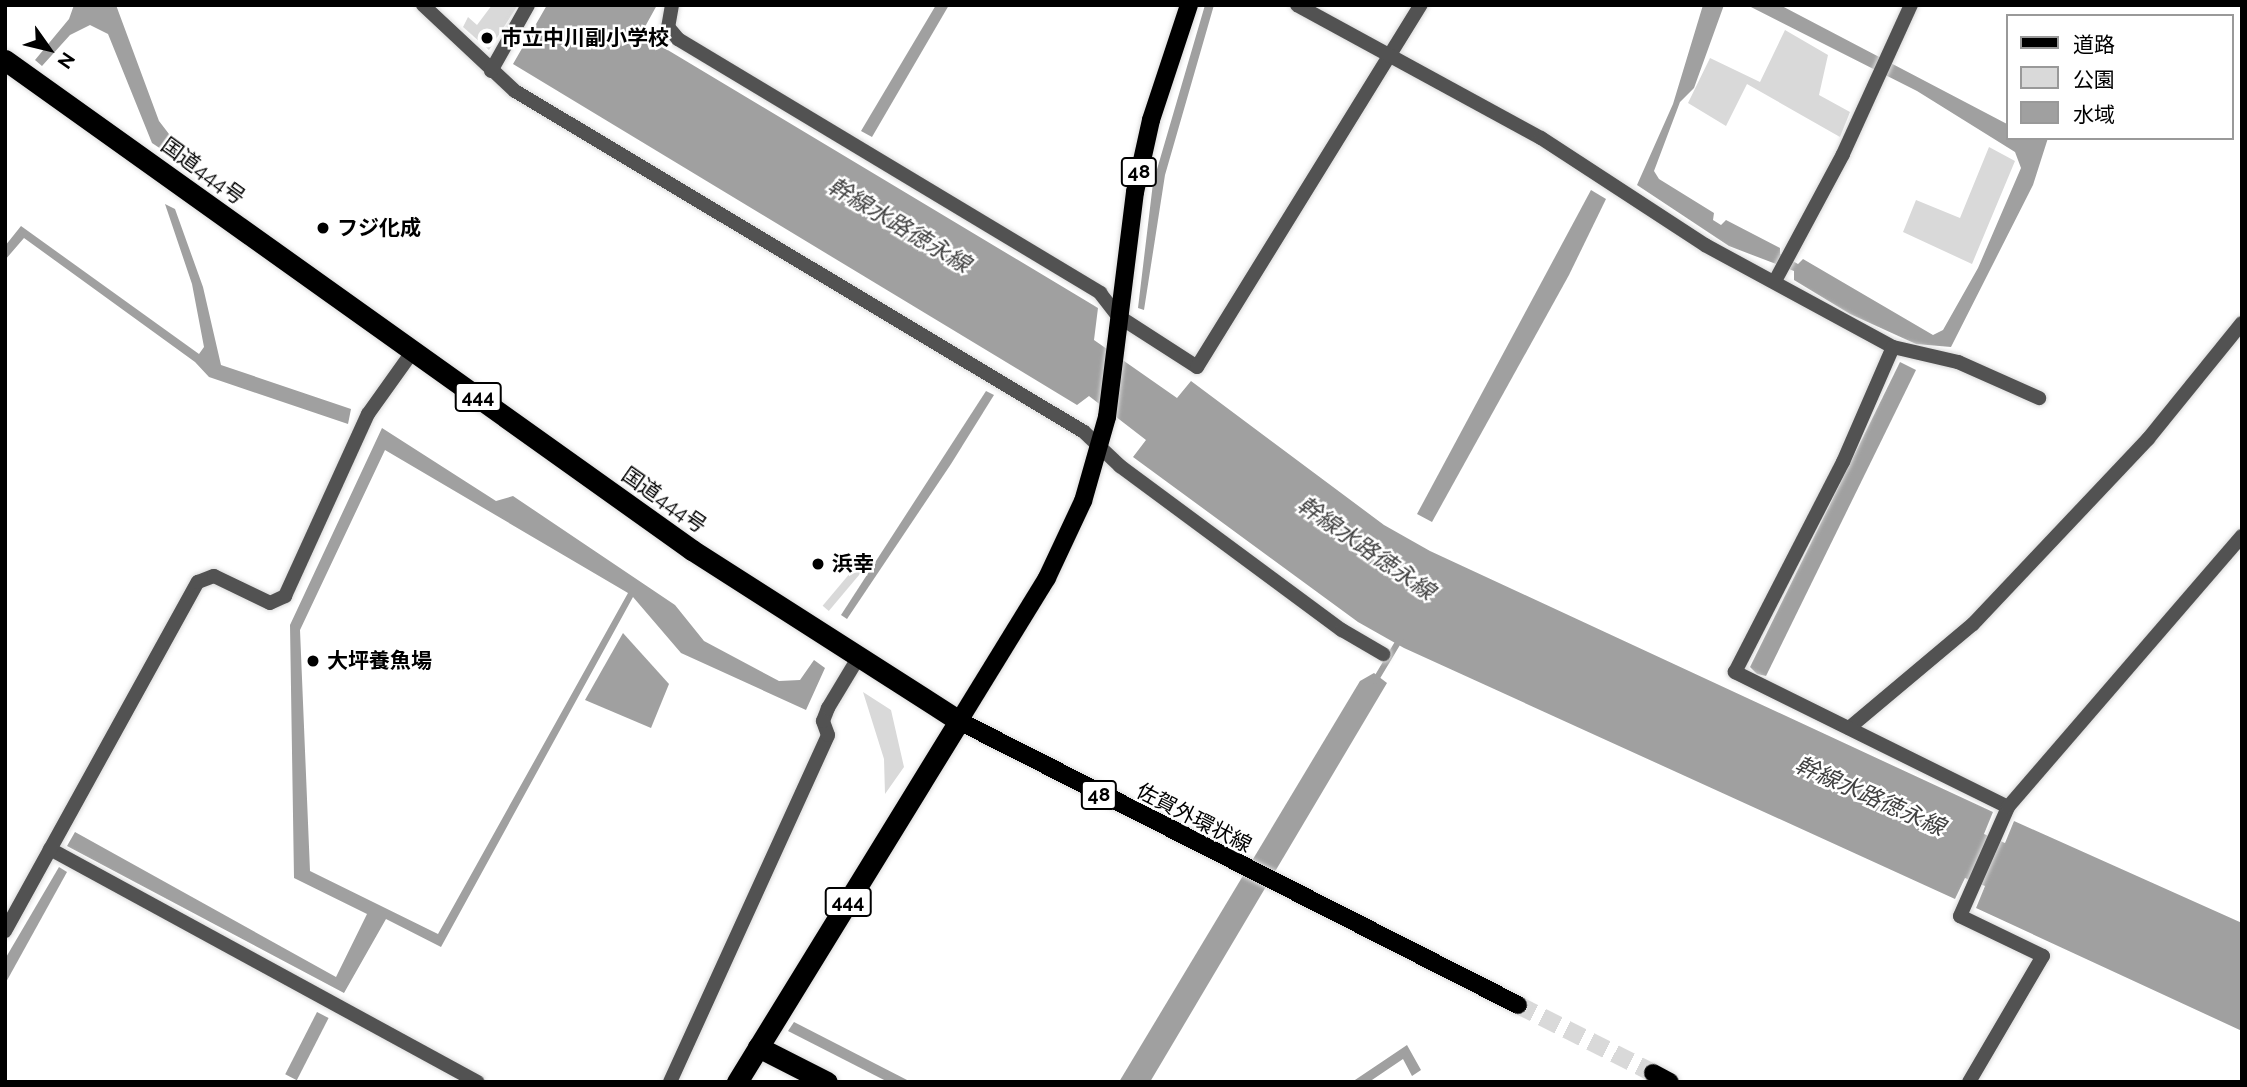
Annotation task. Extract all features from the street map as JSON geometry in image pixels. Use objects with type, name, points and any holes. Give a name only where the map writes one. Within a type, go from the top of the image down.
[{"type":"highway","name":"国道444号","points":[[5,60],[692,550],[959,722]]},
{"type":"highway","name":"444","points":[[737,1082],[959,722]]},
{"type":"highway","points":[[758,1046],[827,1082]]},
{"type":"main road","name":"48","points":[[959,722],[1047,578],[1083,501],[1101,446],[1107,417],[1127,239],[1151,120],[1189,5]]},
{"type":"main road","name":"佐賀外環状線","points":[[959,722],[1285,891],[1518,1005]]},
{"type":"main road","points":[[1653,1073],[1670,1082]]},
{"type":"street","points":[[423,5],[515,91],[1101,446],[1120,466],[1342,630],[1383,654]]},
{"type":"street","points":[[491,71],[528,5]]},
{"type":"street","points":[[673,5],[668,27],[678,39],[1100,293],[1118,316],[1197,367],[1421,5]]},
{"type":"street","points":[[1297,5],[1541,138],[1705,246],[1893,347],[1958,362],[2039,398]]},
{"type":"street","points":[[1774,281],[1878,77],[1911,5]]},
{"type":"street","points":[[1849,728],[1973,624],[2148,439],[2242,323]]},
{"type":"street","points":[[1893,347],[1843,462],[1735,672],[2008,807]]},
{"type":"street","points":[[5,931],[198,582],[214,576],[270,603],[285,596],[369,414],[413,351]]},
{"type":"street","points":[[1969,1082],[2043,956],[1960,916],[2008,807],[2242,536]]},
{"type":"street","points":[[670,1082],[828,735],[823,721],[828,708],[858,658]]},
{"type":"street","points":[[50,849],[478,1082]]},
{"type":"green space","name":"市立中川副小学校","points":[[492,5],[518,5],[489,50],[463,27],[468,17],[477,25]]},
{"type":"green space","points":[[1785,30],[1828,55],[1819,95],[1850,112],[1840,137],[1747,84],[1726,126],[1688,103],[1710,58],[1760,82]]},
{"type":"green space","points":[[1989,147],[2015,161],[1972,264],[1903,232],[1916,200],[1960,218]]},
{"type":"green space","points":[[867,553],[873,558],[829,611],[823,606]]},
{"type":"green space","points":[[863,692],[891,710],[904,767],[885,794],[884,759]]},
{"type":"water","points":[[74,5],[116,5],[159,121],[189,160],[185,165],[152,143],[108,34],[90,25],[70,35],[42,66],[35,60],[69,19]]},
{"type":"water","name":"幹線水路徳永線","points":[[547,5],[657,5],[641,34],[1098,308],[1094,340],[1177,398],[1191,381],[1384,525],[1430,551],[1993,812],[1984,834],[2005,843],[2014,821],[2242,923],[2242,1031],[1976,908],[1985,886],[1965,878],[1955,899],[1404,648],[1358,622],[1133,457],[1146,440],[1089,396],[1077,405],[513,64]]},
{"type":"water","points":[[936,5],[949,5],[872,137],[861,131]]},
{"type":"water","points":[[1205,5],[1214,5],[1165,175],[1144,310],[1138,308],[1153,183]]},
{"type":"water","points":[[1703,5],[1724,5],[1694,88],[1680,102],[1654,171],[1659,179],[1714,213],[1713,220],[1721,225],[1726,220],[1780,248],[1780,254],[1798,264],[1803,259],[1933,335],[1943,330],[1978,268],[2021,168],[2015,152],[1917,91],[1747,5],[1780,5],[2006,123],[2006,140],[2047,140],[2033,185],[1951,347],[1916,344],[1850,314],[1794,280],[1794,271],[1729,246],[1637,185],[1673,104]]},
{"type":"water","points":[[1591,190],[1606,199],[1569,275],[1432,522],[1417,514]]},
{"type":"water","points":[[165,204],[175,209],[203,287],[221,365],[351,409],[348,424],[209,377],[195,362],[24,238],[5,260],[5,246],[21,226],[199,354],[204,347],[192,284]]},
{"type":"water","points":[[1900,362],[1916,370],[1766,676],[1757,674],[1750,667]]},
{"type":"water","points":[[986,391],[994,395],[847,619],[841,615]]},
{"type":"water","points":[[382,428],[496,501],[513,496],[675,605],[704,641],[779,681],[800,680],[814,660],[825,668],[806,710],[681,653],[633,597],[441,947],[386,919],[344,993],[67,846],[75,832],[336,977],[367,914],[294,878],[290,625]],"holes":[[[385,450],[628,593],[438,934],[310,871],[300,630]]]},
{"type":"water","points":[[623,633],[669,684],[651,728],[585,700]]},
{"type":"water","points":[[1374,673],[1387,683],[1150,1082],[1119,1082],[1360,681]]},
{"type":"water","points":[[59,867],[67,872],[5,984],[5,959]]},
{"type":"water","points":[[317,1012],[329,1018],[297,1080],[285,1074]]},
{"type":"water","points":[[794,1022],[911,1082],[888,1082],[788,1031]]},
{"type":"water","points":[[1407,1045],[1421,1070],[1412,1076],[1403,1059],[1369,1082],[1352,1082]]},
{"type":"waterway","points":[[1375,681],[1400,639]]},
{"type":"tunnel","points":[[1518,1005],[1653,1073]]},
{"type":"place","name":"市立中川副小学校","points":[[487,38]]},
{"type":"place","name":"フジ化成","points":[[323,228]]},
{"type":"place","name":"浜幸","points":[[818,564]]},
{"type":"place","name":"大坪養魚場","points":[[313,661]]}]
